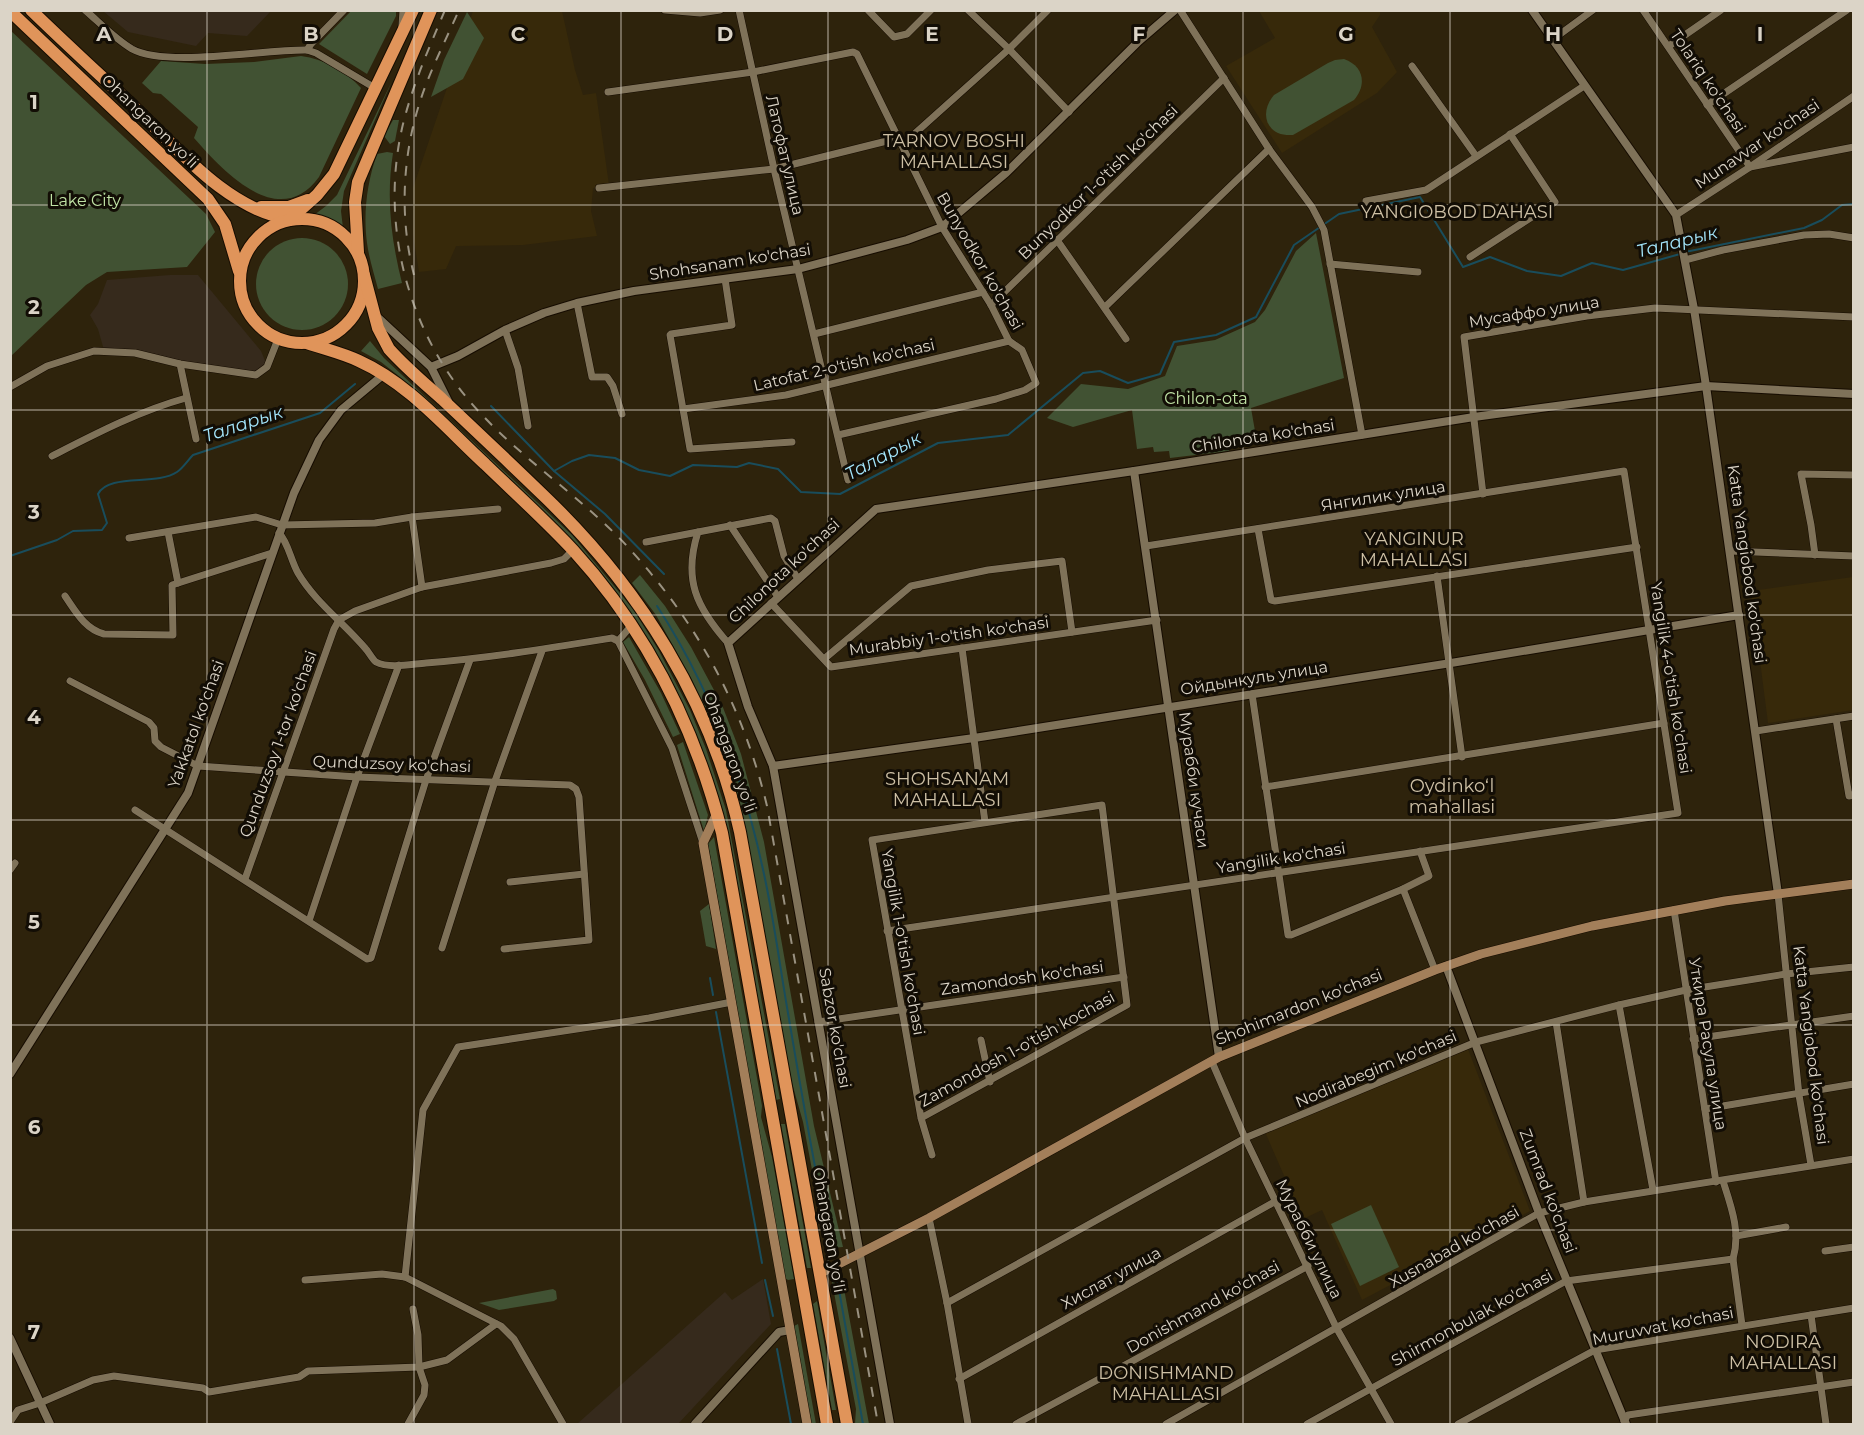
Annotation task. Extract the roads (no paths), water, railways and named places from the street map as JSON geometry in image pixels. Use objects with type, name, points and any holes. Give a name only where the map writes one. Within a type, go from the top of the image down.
[{"type":"highway","name":"Ohangaron yoʻli","points":[[31,10],[200,169],[244,202],[272,216],[293,219]]},
{"type":"highway","points":[[413,10],[334,174],[293,219],[268,229],[247,251],[239,272],[241,295],[250,316],[265,332],[278,339],[307,343],[332,335],[352,318],[363,293],[364,276],[355,224],[358,182],[431,10]]},
{"type":"highway","name":"Ohangaron yoʻli","points":[[10,11],[208,199],[225,224],[239,272]]},
{"type":"highway","points":[[244,202],[279,208],[298,204],[317,195]]},
{"type":"highway","points":[[293,219],[317,221],[334,228],[349,240],[359,256]]},
{"type":"highway","name":"Ohangaron yoʻli","points":[[364,276],[379,333],[389,349],[569,520],[598,552],[646,614],[683,678],[713,746],[738,820],[846,1422]]},
{"type":"highway","name":"Ohangaron yoʻli","points":[[307,343],[349,356],[383,375],[422,405],[573,550],[632,625],[653,657],[677,705],[703,767],[726,854],[827,1423]]},
{"type":"highway","points":[[772,1115],[791,1112]]},
{"type":"highway","name":"Shohimardon ko'chasi","points":[[802,1283],[820,1273]]},
{"type":"highway","points":[[827,1423],[846,1422]]},
{"type":"main road","name":"Ohangaron yoʻli","points":[[703,843],[717,813]]},
{"type":"main road","points":[[703,843],[807,1425]]},
{"type":"main road","name":"Shohimardon ko'chasi","points":[[820,1273],[929,1218],[1215,1060],[1435,970],[1555,934],[1674,910],[1854,884]]},
{"type":"street","points":[[85,10],[132,49],[147,53],[204,56],[307,50],[324,57],[375,88]]},
{"type":"street","points":[[307,50],[310,44],[344,10]]},
{"type":"street","points":[[401,35],[403,10]]},
{"type":"street","points":[[666,11],[700,13],[720,10]]},
{"type":"street","name":"Латофат улица","points":[[739,10],[774,169],[848,480]]},
{"type":"street","points":[[868,10],[894,37],[908,34],[931,10]]},
{"type":"street","points":[[968,10],[1069,112]]},
{"type":"street","points":[[599,188],[774,169],[900,141],[1009,49],[1048,10]]},
{"type":"street","points":[[1177,10],[1269,149],[1312,207],[1324,230],[1362,435]]},
{"type":"street","name":"Shohsanam ko'chasi","points":[[431,367],[458,356],[505,330],[577,303],[615,294],[798,269],[908,240],[942,227],[1006,173],[1139,41],[1177,10]]},
{"type":"street","name":"Katta Yangiobod ko'chasi","points":[[1532,10],[1676,214],[1706,386],[1756,731],[1778,894],[1799,1095],[1812,1166]]},
{"type":"street","points":[[1552,40],[1593,10]]},
{"type":"street","name":"Tolariq ko'chasi","points":[[1643,10],[1750,167]]},
{"type":"street","points":[[1669,46],[1720,10]]},
{"type":"street","points":[[1707,105],[1847,10]]},
{"type":"street","name":"Bunyodkor ko'chasi","points":[[753,72],[855,53],[942,227],[991,305],[1009,341],[1022,350],[1036,383],[1025,390],[996,399],[838,435]]},
{"type":"street","points":[[1412,66],[1476,156]]},
{"type":"street","points":[[608,92],[753,72]]},
{"type":"street","name":"Bunyodkor 1-o'tish ko'chasi","points":[[991,305],[1224,78]]},
{"type":"street","points":[[1366,201],[1426,190],[1584,86]]},
{"type":"street","name":"Munavvar ko'chasi","points":[[1676,214],[1854,96]]},
{"type":"street","points":[[1470,256],[1555,202],[1510,134]]},
{"type":"street","points":[[1750,167],[1854,147]]},
{"type":"street","points":[[1105,307],[1269,149]]},
{"type":"street","points":[[1685,260],[1723,250],[1804,235],[1829,234],[1854,238]]},
{"type":"street","points":[[1057,240],[1126,339]]},
{"type":"street","points":[[1330,264],[1418,272]]},
{"type":"street","points":[[725,279],[732,325],[670,335],[689,447],[691,450],[792,442]]},
{"type":"street","points":[[814,334],[983,292]]},
{"type":"street","points":[[577,303],[592,377],[607,378],[614,386],[622,414]]},
{"type":"street","name":"Мусаффо улица","points":[[1483,494],[1464,337],[1587,316],[1644,309],[1694,309]]},
{"type":"street","points":[[1694,309],[1854,317]]},
{"type":"street","points":[[374,313],[431,367],[451,408]]},
{"type":"street","points":[[505,330],[518,368],[528,426]]},
{"type":"street","points":[[10,387],[47,366],[94,351],[135,353],[180,364],[256,375],[267,367],[278,339]]},
{"type":"street","name":"Latofat 2-o'tish ko'chasi","points":[[683,409],[786,395],[1009,341]]},
{"type":"street","points":[[180,364],[196,439]]},
{"type":"street","name":"Yakkatol ko'chasi","points":[[10,1074],[184,801],[301,476],[328,427],[345,406],[383,375]]},
{"type":"street","name":"Chilonota ko'chasi","points":[[728,643],[874,509],[1134,471],[1474,417],[1706,386],[1854,394]]},
{"type":"street","points":[[52,456],[163,404],[186,398]]},
{"type":"street","name":"Мурабби кучаси","points":[[1134,471],[1194,885],[1215,1060]]},
{"type":"street","name":"Янгилик улица","points":[[1146,546],[1624,471]]},
{"type":"street","name":"Yangilik 4-o'tish ko'chasi","points":[[1624,471],[1678,813]]},
{"type":"street","points":[[1815,555],[1801,474],[1854,475]]},
{"type":"street","points":[[129,538],[256,517],[281,529],[375,523],[498,509]]},
{"type":"street","points":[[412,517],[422,587]]},
{"type":"street","points":[[646,542],[771,518],[775,521],[784,556],[798,579]]},
{"type":"street","points":[[730,525],[778,597]]},
{"type":"street","points":[[281,529],[290,558],[304,582],[366,649],[375,662],[399,665],[470,660],[542,651],[609,639],[618,641]]},
{"type":"street","points":[[1258,529],[1272,601],[1637,547]]},
{"type":"street","points":[[168,532],[178,583]]},
{"type":"street","points":[[698,532],[691,564],[692,582],[710,623],[728,643]]},
{"type":"street","points":[[339,620],[355,611],[422,587],[551,563],[564,559],[573,550]]},
{"type":"street","points":[[1730,551],[1854,556]]},
{"type":"street","points":[[65,596],[84,622],[98,632],[173,635],[171,587],[272,553]]},
{"type":"street","points":[[771,603],[824,659],[911,586],[988,570],[1062,561],[1071,632]]},
{"type":"street","points":[[1437,576],[1451,663],[1462,757]]},
{"type":"street","name":"Ойдынкуль улица","points":[[773,766],[974,738],[1651,631],[1739,615]]},
{"type":"street","name":"Qunduzsoy 1-tor ko'chasi","points":[[244,879],[339,620]]},
{"type":"street","name":"Murabbiy 1-o'tish ko'chasi","points":[[824,659],[831,667],[834,667],[1156,620]]},
{"type":"street","points":[[618,641],[632,625]]},
{"type":"street","points":[[618,641],[672,748],[703,843]]},
{"type":"street","name":"Sabzor ko'chasi","points":[[728,643],[748,707],[773,766],[890,1425]]},
{"type":"street","points":[[962,648],[985,822]]},
{"type":"street","points":[[442,948],[495,781],[542,651]]},
{"type":"street","points":[[135,810],[367,959],[371,958],[426,780],[470,660]]},
{"type":"street","points":[[309,921],[357,777],[399,665]]},
{"type":"street","points":[[70,681],[149,722],[154,728],[154,741],[198,766]]},
{"type":"street","points":[[1252,694],[1289,936],[1430,876],[1420,851]]},
{"type":"street","points":[[1756,731],[1854,716]]},
{"type":"street","points":[[1836,719],[1849,796],[1854,795]]},
{"type":"street","points":[[1265,788],[1664,723]]},
{"type":"street","name":"Qunduzsoy ko'chasi","points":[[198,766],[357,777],[564,784],[576,789],[579,797],[584,874]]},
{"type":"street","name":"Yangilik 1-o'tish ko'chasi","points":[[932,1155],[921,1118],[872,839],[1102,805],[1113,897]]},
{"type":"street","name":"Yangilik ko'chasi","points":[[887,931],[1678,813]]},
{"type":"street","points":[[10,870],[15,863]]},
{"type":"street","points":[[504,949],[589,940],[584,874],[510,882]]},
{"type":"street","points":[[1403,889],[1435,970]]},
{"type":"street","name":"Zamondosh 1-o'tish kochasi","points":[[921,1118],[1126,1006],[1113,897]]},
{"type":"street","name":"Уткира Расула улица","points":[[1674,910],[1705,1109],[1719,1182],[1733,1212],[1736,1248],[1732,1259],[1742,1325]]},
{"type":"street","name":"Zumrad ko'chasi","points":[[1446,966],[1539,1214],[1624,1423]]},
{"type":"street","name":"Nodirabegim ko'chasi","points":[[946,1303],[1245,1138],[1476,1042],[1686,990],[1786,974],[1854,967]]},
{"type":"street","name":"Zamondosh ko'chasi","points":[[818,1022],[1124,977]]},
{"type":"street","points":[[405,1277],[423,1110],[458,1047],[649,1018],[732,1002]]},
{"type":"street","points":[[1619,1005],[1653,1190]]},
{"type":"street","points":[[1694,1040],[1854,1016]]},
{"type":"street","points":[[1556,1022],[1584,1202]]},
{"type":"street","points":[[981,1040],[990,1082]]},
{"type":"street","name":"Мурабби улица","points":[[1215,1060],[1245,1138],[1337,1329],[1391,1425]]},
{"type":"street","points":[[1705,1109],[1854,1084]]},
{"type":"street","name":"Xusnabad ko'chasi","points":[[1166,1425],[1539,1214],[1584,1202],[1854,1159]]},
{"type":"street","name":"Хислат улица","points":[[958,1379],[1276,1201]]},
{"type":"street","points":[[929,1218],[968,1425]]},
{"type":"street","points":[[1736,1236],[1786,1227]]},
{"type":"street","points":[[1825,1251],[1854,1247]]},
{"type":"street","name":"Shirmonbulak ko'chasi","points":[[1307,1425],[1566,1281],[1732,1259]]},
{"type":"street","name":"Donishmand ko'chasi","points":[[1016,1425],[1308,1266]]},
{"type":"street","points":[[305,1280],[382,1274],[405,1277],[501,1326],[514,1339],[563,1425]]},
{"type":"street","name":"Muruvvat ko'chasi","points":[[1458,1425],[1595,1350],[1854,1308]]},
{"type":"street","points":[[408,1425],[424,1395],[425,1384],[419,1367],[418,1335],[413,1309]]},
{"type":"street","points":[[1810,1315],[1826,1425]]},
{"type":"street","points":[[10,1422],[18,1410],[93,1380],[114,1376],[203,1388],[209,1392],[299,1377],[308,1371],[419,1367],[447,1359],[496,1324]]},
{"type":"street","points":[[695,1425],[779,1332],[790,1330]]},
{"type":"street","points":[[10,1338],[13,1349],[50,1425]]},
{"type":"street","points":[[1624,1423],[1628,1415],[1854,1382]]},
{"type":"waterway","name":"Таларык","points":[[491,406],[554,471],[589,455],[615,458],[639,470],[670,476],[693,465],[737,467],[749,463],[778,469],[801,492],[840,494],[938,443],[1008,435],[1083,373],[1100,371],[1128,383],[1160,374],[1174,342],[1216,335],[1256,317],[1294,245],[1339,214],[1420,197],[1463,267],[1490,257],[1527,271],[1561,276],[1592,263],[1623,270],[1680,254]]},
{"type":"waterway","name":"Таларык","points":[[1685,252],[1804,228],[1822,220],[1842,205],[1854,204]]},
{"type":"waterway","name":"Таларык","points":[[10,556],[57,540],[73,531],[102,530],[107,523],[98,494],[112,484],[168,476],[177,472],[193,455],[320,413],[355,384]]},
{"type":"waterway","points":[[554,471],[605,514],[664,574]]},
{"type":"waterway","points":[[657,606],[709,701],[735,769],[756,839],[771,909],[830,1246]]},
{"type":"waterway","points":[[710,978],[713,995]]},
{"type":"waterway","points":[[716,1012],[762,1263]]},
{"type":"waterway","points":[[837,1279],[863,1424]]},
{"type":"waterway","points":[[765,1280],[773,1316]]},
{"type":"waterway","points":[[777,1349],[791,1424]]},
{"type":"railway","points":[[445,10],[412,95],[403,124],[396,163],[395,203],[398,243],[406,282],[437,355],[459,388],[502,435],[627,546],[652,575],[696,635],[731,700],[757,769],[767,806],[878,1424]]},
{"type":"railway","points":[[414,275],[406,234],[405,212],[409,149],[422,95],[459,10]]},
{"type":"district","name":"TARNOV BOSHI MAHALLASI","points":[[954,151]]},
{"type":"district","name":"YANGIOBOD DAHASI","points":[[1457,212]]},
{"type":"district","name":"YANGINUR MAHALLASI","points":[[1414,549]]},
{"type":"district","name":"SHOHSANAM MAHALLASI","points":[[947,789]]},
{"type":"district","name":"Oydinkoʻl mahallasi","points":[[1452,796]]},
{"type":"district","name":"NODIRA MAHALLASI","points":[[1783,1352]]},
{"type":"district","name":"DONISHMAND MAHALLASI","points":[[1166,1383]]},
{"type":"park label","name":"Lake City","points":[[85,200]]},
{"type":"park label","name":"Chilon-ota","points":[[1206,398]]}]
